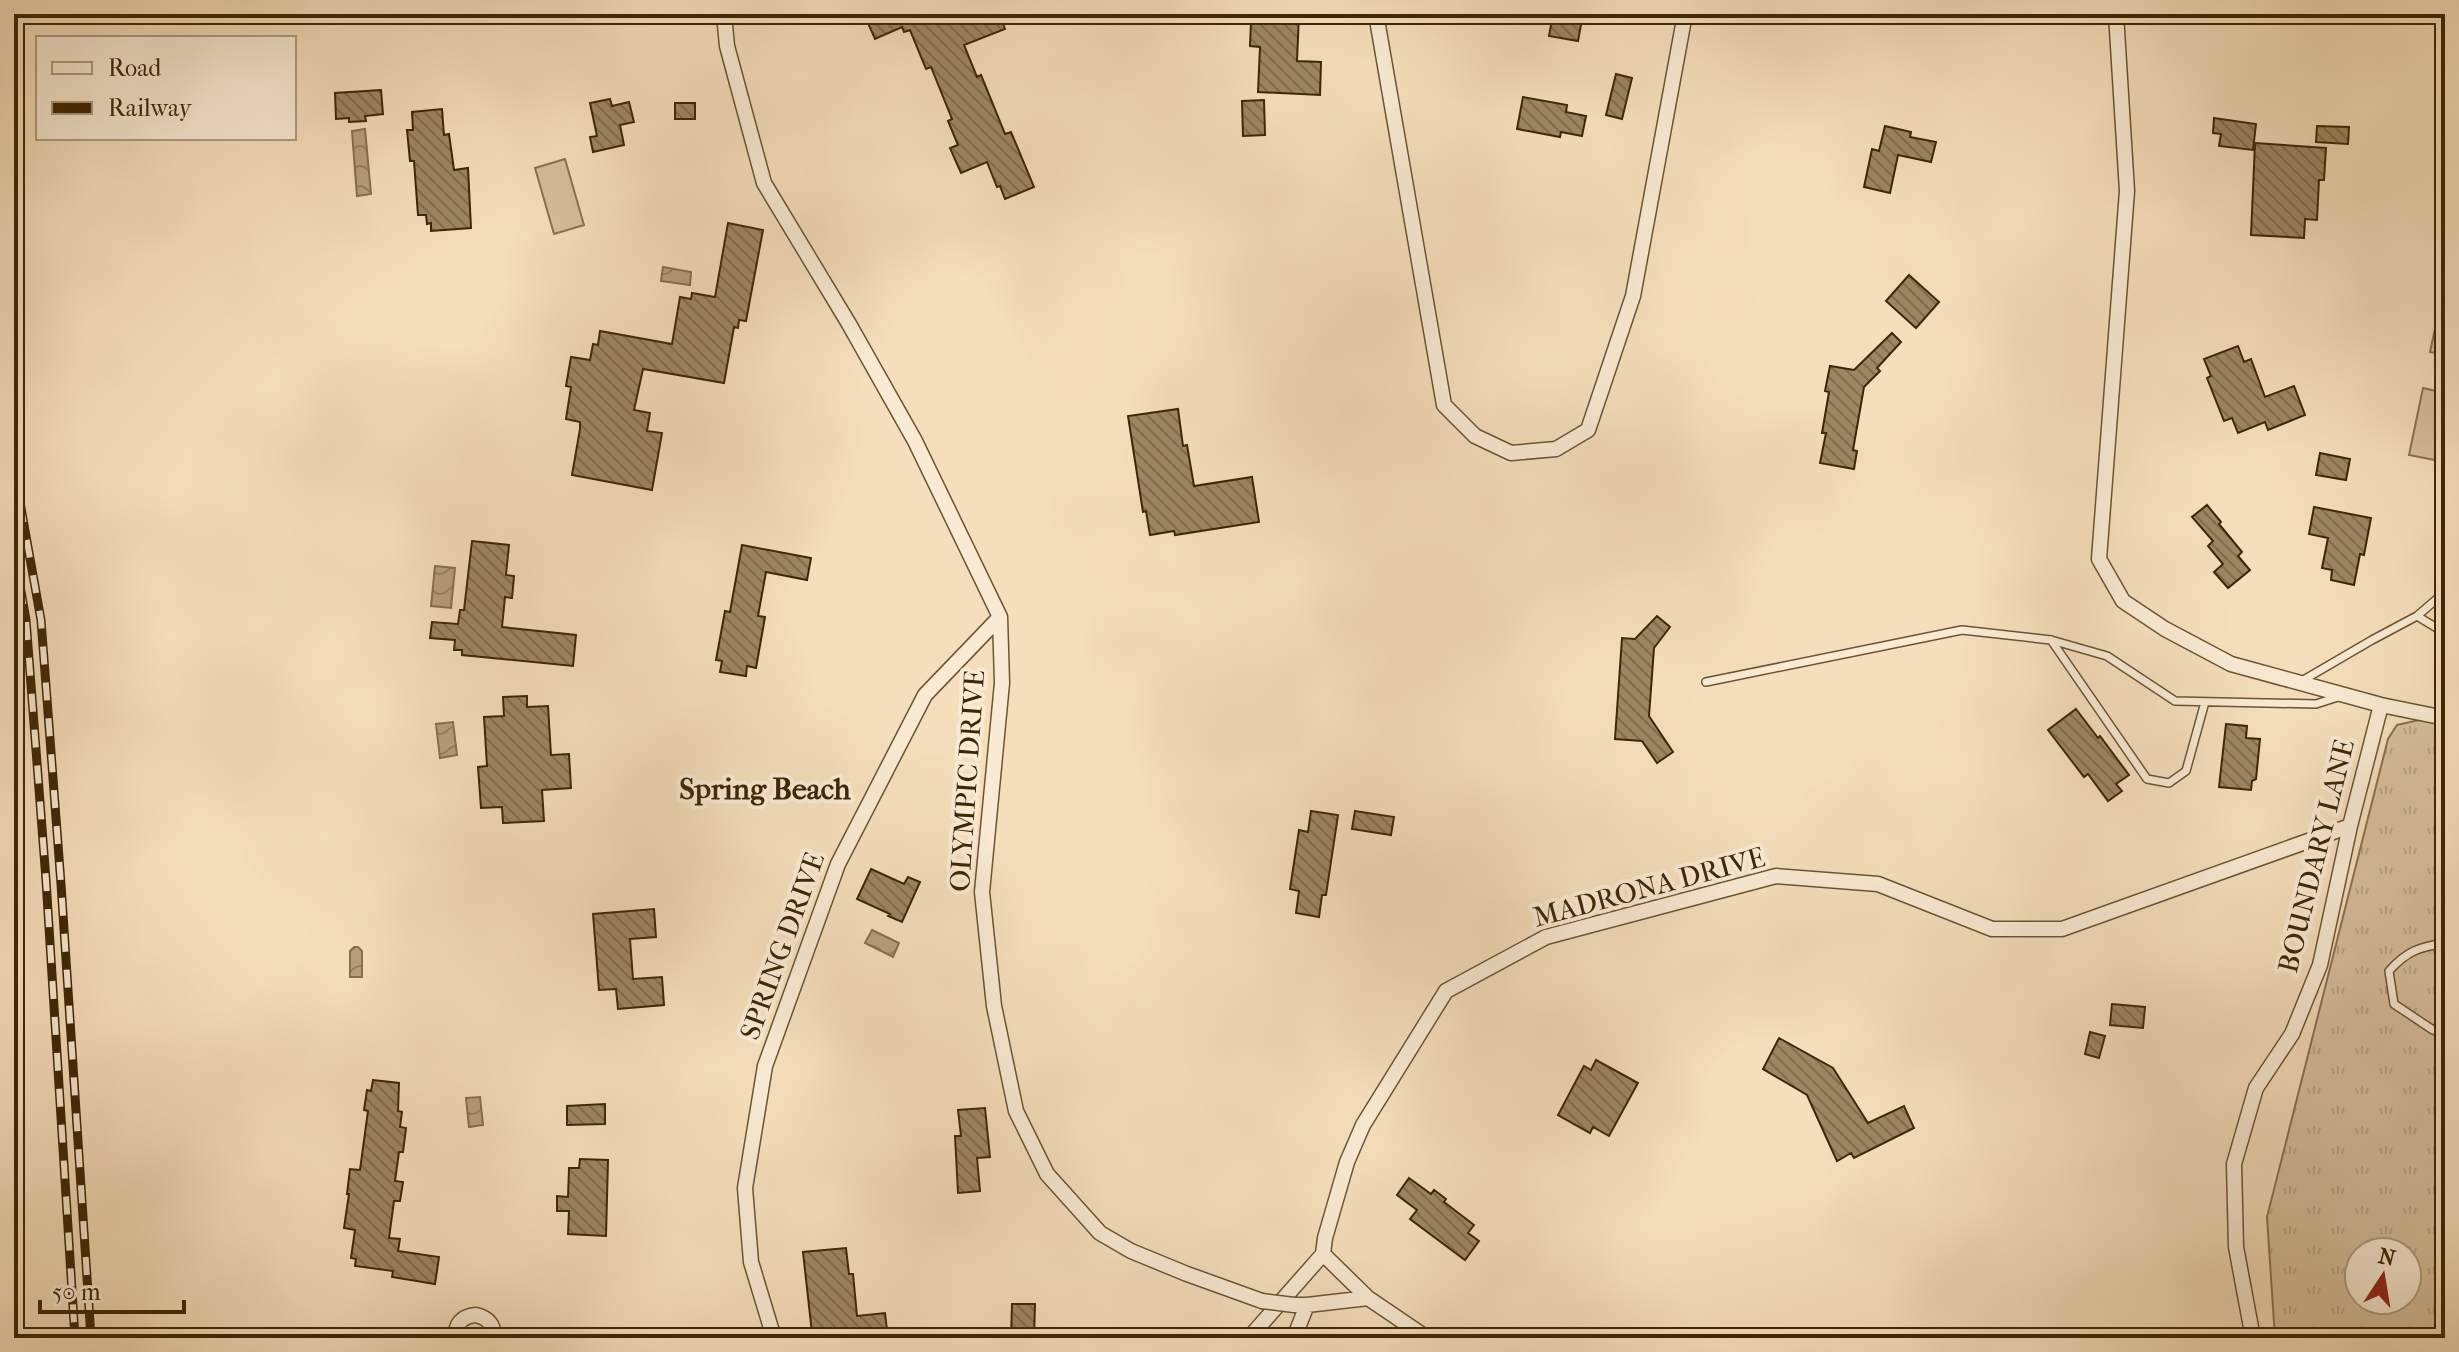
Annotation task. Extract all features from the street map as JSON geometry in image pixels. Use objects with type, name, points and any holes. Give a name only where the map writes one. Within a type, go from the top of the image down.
[{"type":"street","name":"OLYMPIC DRIVE","points":[[724,14],[727,46],[764,183],[915,441],[1000,617],[1002,683],[982,892],[994,1006],[1016,1111],[1047,1174],[1100,1233],[1131,1251],[1187,1274],[1262,1301],[1300,1305],[1368,1298]]},
{"type":"street","points":[[1376,14],[1444,405],[1475,436],[1511,453],[1556,449],[1588,430],[1633,296],[1685,14]]},
{"type":"street","points":[[2116,14],[2127,191],[2099,559],[2123,601],[2165,629],[2231,664],[2381,705],[2445,718]]},
{"type":"street","name":"SPRING DRIVE","points":[[774,1338],[751,1262],[745,1188],[765,1066],[838,864],[925,695],[1000,617]]},
{"type":"street","name":"BOUNDARY LANE","points":[[2253,1338],[2236,1247],[2234,1164],[2256,1088],[2292,1034],[2320,965],[2350,826],[2381,705]]},
{"type":"street","name":"MADRONA DRIVE","points":[[1323,1254],[1347,1162],[1363,1125],[1446,991],[1546,937],[1776,876],[1878,884],[1992,929],[2062,929],[2350,826]]},
{"type":"street","points":[[1249,1338],[1323,1254],[1368,1298],[1427,1338]]},
{"type":"street","points":[[1294,1338],[1300,1305]]},
{"type":"street","points":[[456,1338],[457,1325],[462,1319],[476,1315],[489,1321],[493,1327],[493,1338]]},
{"type":"lane","points":[[2298,683],[2417,616],[2445,592]]},
{"type":"lane","points":[[2417,616],[2445,633]]},
{"type":"lane","points":[[1706,682],[1962,630],[2051,640],[2107,656],[2175,701],[2316,704],[2343,695]]},
{"type":"lane","points":[[2051,640],[2147,779],[2169,783],[2186,771],[2205,702]]},
{"type":"lane","points":[[2445,943],[2424,946],[2402,956],[2389,971],[2394,1004],[2433,1030],[2445,1034]]},
{"type":"green space","points":[[565,159],[584,225],[554,234],[535,168]]},
{"type":"green space","points":[[2445,286],[2445,355],[2430,352]]},
{"type":"green space","points":[[2423,388],[2445,393],[2445,434],[2440,461],[2409,455]]},
{"type":"green space","points":[[2419,720],[2445,721],[2445,1338],[2275,1338],[2267,1217],[2388,739],[2397,725]]},
{"type":"water","points":[[365,129],[371,194],[357,196],[352,131]]},
{"type":"water","points":[[663,267],[691,272],[690,285],[661,281]]},
{"type":"water","points":[[435,566],[455,568],[451,608],[431,606]]},
{"type":"water","points":[[453,722],[457,755],[440,758],[436,724]]},
{"type":"water","points":[[872,930],[899,943],[893,957],[865,943]]},
{"type":"water","points":[[354,947],[362,951],[362,977],[350,977],[350,951]]},
{"type":"water","points":[[480,1097],[483,1125],[469,1127],[466,1098]]},
{"type":"water","points":[[14,1197],[23,1338],[14,1338]]},
{"type":"building","points":[[864,14],[999,14],[1005,29],[964,45],[977,77],[981,75],[1005,134],[1011,132],[1034,187],[1005,199],[987,162],[961,173],[950,148],[958,145],[948,121],[952,119],[931,67],[926,69],[910,30],[904,32],[902,27],[875,39]]},
{"type":"building","points":[[1273,14],[1299,14],[1297,61],[1321,62],[1320,95],[1258,92],[1260,47],[1250,46],[1251,22],[1273,23]]},
{"type":"building","points":[[1553,14],[1583,14],[1578,41],[1549,36]]},
{"type":"building","points":[[1616,74],[1632,78],[1622,119],[1606,115]]},
{"type":"building","points":[[381,90],[383,114],[365,116],[366,121],[336,119],[335,93]]},
{"type":"building","points":[[1523,97],[1567,105],[1566,112],[1586,116],[1582,136],[1561,132],[1560,137],[1517,129]]},
{"type":"building","points":[[610,99],[612,106],[629,102],[634,122],[620,125],[624,145],[593,152],[590,137],[597,136],[590,103]]},
{"type":"building","points":[[1264,100],[1265,135],[1243,136],[1242,101]]},
{"type":"building","points":[[675,103],[695,103],[695,119],[675,119]]},
{"type":"building","points":[[442,109],[444,135],[449,134],[454,170],[468,168],[471,228],[431,231],[426,215],[418,215],[414,161],[410,161],[407,130],[413,130],[412,112]]},
{"type":"building","points":[[2214,118],[2256,124],[2253,150],[2219,146],[2221,134],[2213,133]]},
{"type":"building","points":[[1885,126],[1911,132],[1910,137],[1936,142],[1931,162],[1898,155],[1890,193],[1864,187],[1872,149],[1879,151]]},
{"type":"building","points":[[2317,126],[2349,127],[2348,144],[2316,142]]},
{"type":"building","points":[[2255,143],[2326,148],[2324,180],[2319,180],[2317,220],[2305,219],[2304,238],[2251,235]]},
{"type":"building","points":[[728,223],[763,230],[746,321],[739,320],[738,328],[734,327],[724,383],[643,369],[634,410],[650,413],[647,431],[662,433],[652,490],[572,475],[580,422],[566,419],[571,387],[566,386],[571,357],[590,360],[593,344],[598,345],[600,331],[672,344],[680,297],[691,299],[692,293],[715,297]]},
{"type":"building","points":[[1909,275],[1939,302],[1916,328],[1886,301]]},
{"type":"building","points":[[1892,333],[1901,342],[1864,387],[1853,450],[1857,451],[1854,469],[1820,463],[1826,433],[1822,433],[1830,366],[1854,370]]},
{"type":"building","points":[[2238,346],[2244,362],[2251,359],[2265,397],[2294,386],[2305,415],[2268,430],[2265,422],[2238,433],[2232,418],[2224,421],[2207,378],[2211,376],[2204,359]]},
{"type":"building","points":[[1178,409],[1183,446],[1187,445],[1194,486],[1252,477],[1259,522],[1175,535],[1174,531],[1150,535],[1146,511],[1143,512],[1128,416]]},
{"type":"building","points":[[2320,453],[2350,459],[2346,480],[2316,475]]},
{"type":"building","points":[[2207,505],[2242,552],[2238,556],[2250,570],[2228,588],[2214,572],[2223,564],[2208,546],[2213,541],[2192,517]]},
{"type":"building","points":[[2314,507],[2371,518],[2354,585],[2331,580],[2332,570],[2322,568],[2328,538],[2309,534]]},
{"type":"building","points":[[472,541],[509,545],[506,575],[514,576],[512,598],[505,597],[502,627],[576,635],[573,666],[462,655],[462,650],[454,650],[455,640],[430,638],[432,622],[458,624],[460,610],[464,610]]},
{"type":"building","points":[[742,545],[811,558],[807,580],[766,572],[758,616],[765,617],[756,668],[747,666],[746,676],[720,672],[722,661],[716,660],[725,611],[730,612]]},
{"type":"building","points":[[1657,616],[1670,627],[1654,648],[1649,716],[1673,752],[1657,763],[1642,741],[1615,739],[1622,638],[1635,639]]},
{"type":"building","points":[[527,696],[527,707],[548,706],[551,755],[569,754],[571,788],[542,790],[544,821],[503,823],[502,807],[481,808],[478,767],[487,766],[484,717],[504,716],[503,697]]},
{"type":"building","points":[[2076,709],[2129,775],[2116,784],[2122,791],[2108,801],[2088,774],[2084,777],[2048,730]]},
{"type":"building","points":[[2226,724],[2247,726],[2246,738],[2260,739],[2256,779],[2252,781],[2251,790],[2219,787]]},
{"type":"building","points":[[1311,811],[1338,815],[1326,895],[1322,895],[1319,917],[1296,913],[1299,891],[1290,889],[1299,830],[1308,832]]},
{"type":"building","points":[[1355,811],[1394,817],[1391,835],[1352,829]]},
{"type":"building","points":[[871,869],[904,884],[908,877],[920,882],[902,922],[857,899]]},
{"type":"building","points":[[654,909],[656,937],[630,939],[633,979],[662,977],[664,1005],[618,1009],[616,989],[599,990],[593,914]]},
{"type":"building","points":[[2112,1004],[2145,1007],[2143,1028],[2110,1025]]},
{"type":"building","points":[[2090,1032],[2105,1036],[2099,1058],[2085,1054]]},
{"type":"building","points":[[1779,1038],[1833,1068],[1868,1123],[1904,1106],[1914,1128],[1854,1158],[1851,1153],[1837,1161],[1807,1095],[1763,1069]]},
{"type":"building","points":[[1596,1060],[1638,1083],[1609,1136],[1593,1127],[1590,1133],[1558,1115],[1584,1066],[1591,1070]]},
{"type":"building","points":[[373,1080],[399,1083],[400,1127],[406,1128],[395,1181],[403,1182],[400,1201],[394,1201],[389,1238],[400,1239],[398,1251],[439,1257],[435,1284],[392,1277],[393,1271],[355,1266],[356,1259],[351,1258],[355,1230],[344,1228],[350,1169],[360,1170],[368,1111],[364,1110],[367,1090],[371,1091]]},
{"type":"building","points":[[605,1104],[605,1124],[567,1125],[567,1106]]},
{"type":"building","points":[[985,1108],[990,1157],[977,1158],[980,1191],[958,1193],[955,1136],[961,1136],[958,1110]]},
{"type":"building","points":[[580,1159],[608,1160],[606,1236],[568,1234],[569,1211],[557,1211],[557,1196],[568,1197],[569,1168],[579,1168]]},
{"type":"building","points":[[1409,1178],[1431,1194],[1434,1190],[1446,1199],[1444,1202],[1474,1225],[1468,1233],[1479,1241],[1465,1260],[1410,1219],[1417,1210],[1397,1195]]},
{"type":"building","points":[[846,1248],[849,1274],[853,1274],[857,1316],[885,1313],[888,1338],[825,1338],[824,1331],[812,1333],[803,1252]]},
{"type":"building","points":[[1012,1304],[1035,1304],[1034,1338],[1011,1338]]},
{"type":"railway","points":[[14,469],[41,620],[91,1338]]},
{"type":"railway","points":[[14,551],[26,620],[75,1338]]},
{"type":"district","name":"Spring Beach","points":[[765,789]]}]
